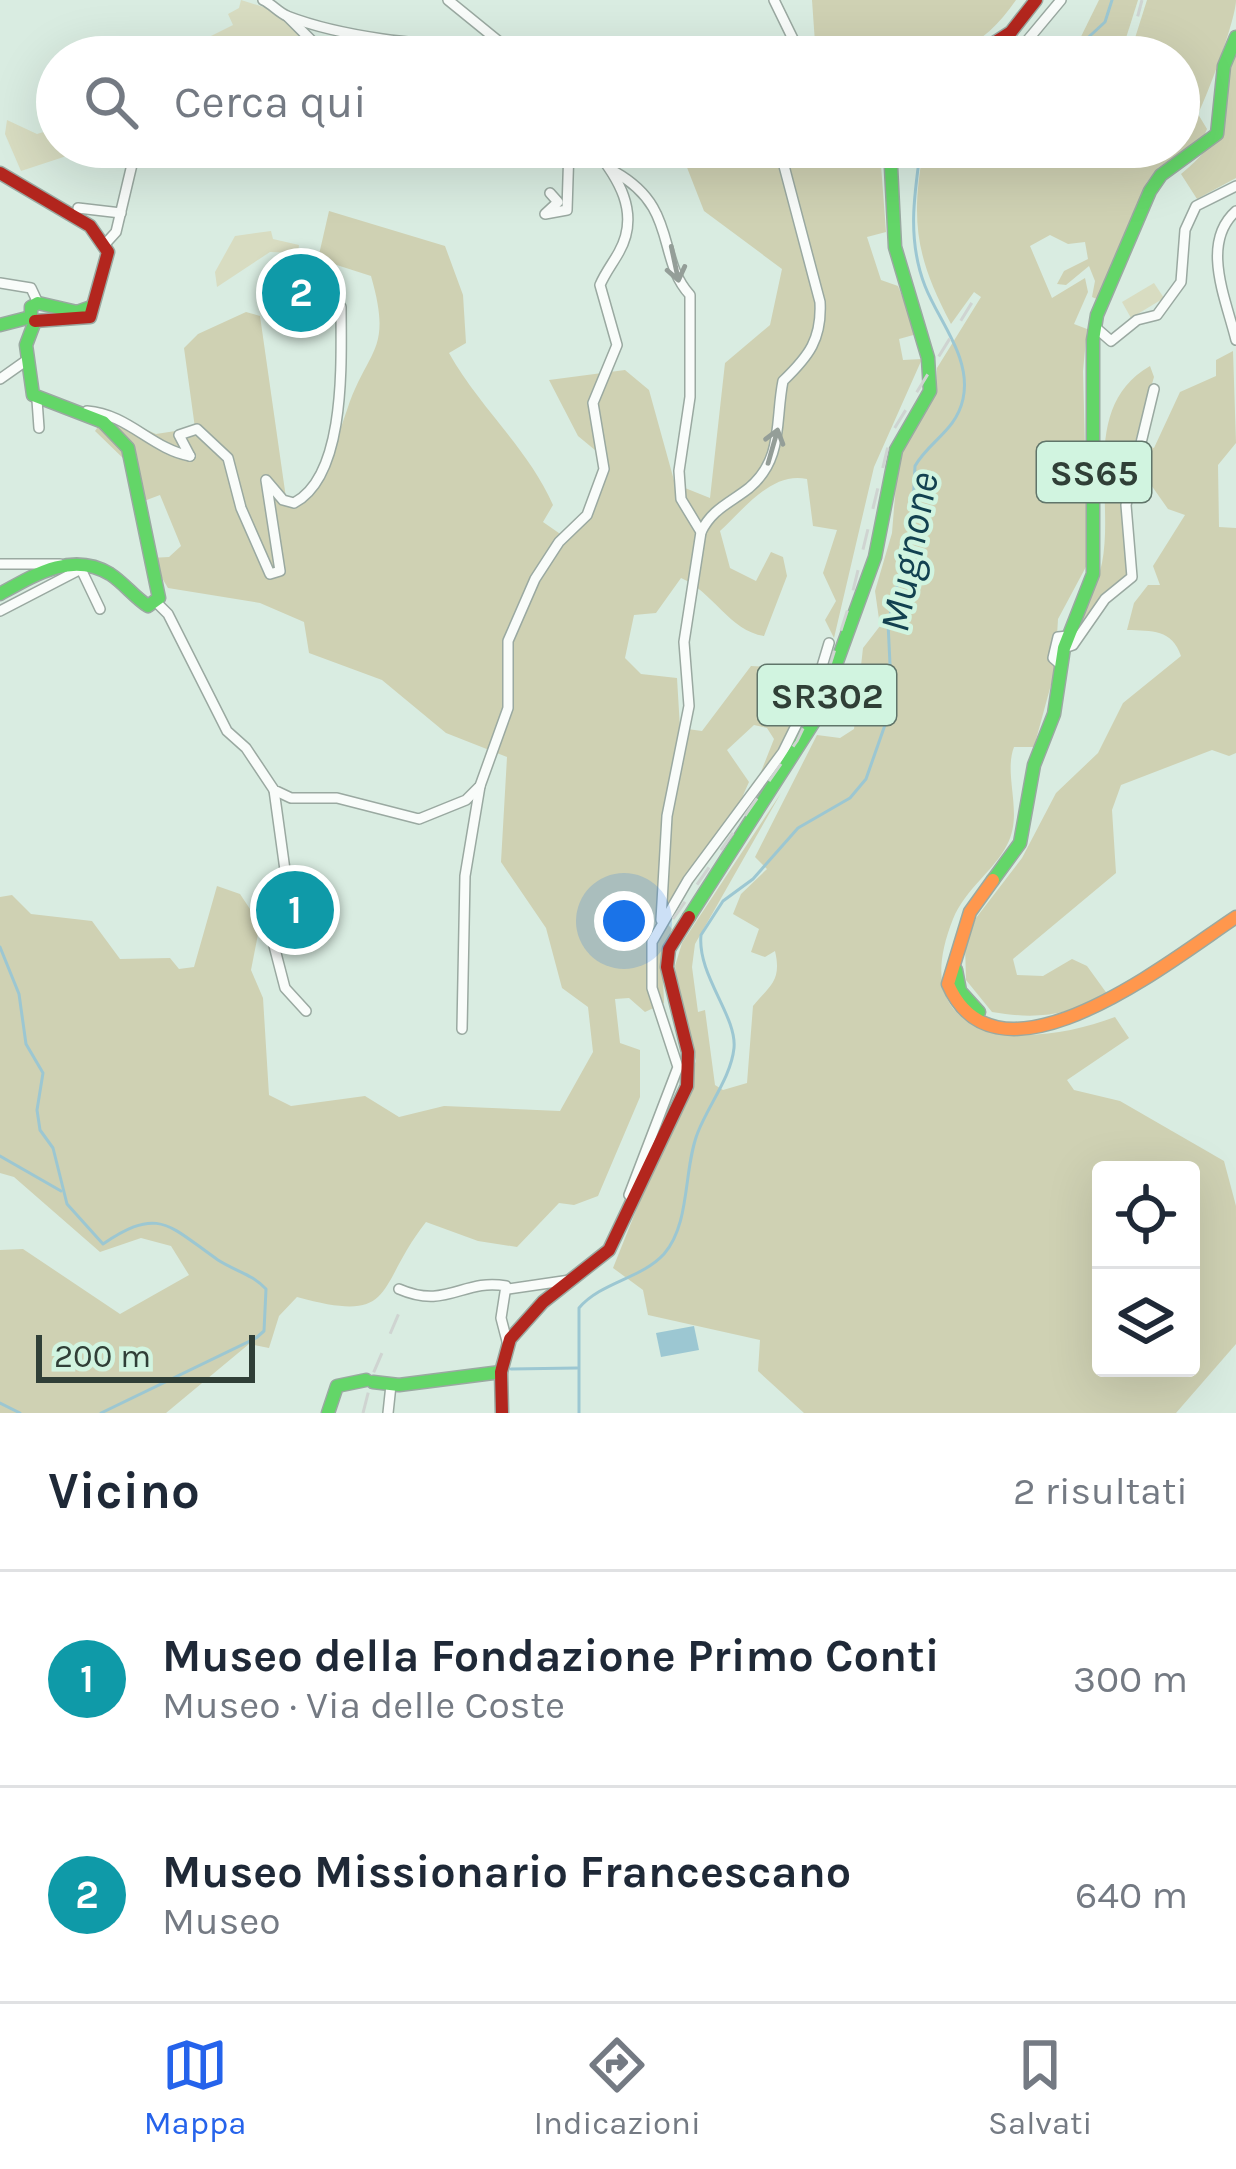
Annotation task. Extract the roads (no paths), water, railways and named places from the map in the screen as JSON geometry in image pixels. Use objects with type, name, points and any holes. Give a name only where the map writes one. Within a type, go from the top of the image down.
[{"type":"main road","points":[[1005,36],[1036,0]]},
{"type":"main road","name":"SS65","points":[[1200,146],[1217,134],[1224,66],[1236,37]]},
{"type":"main road","name":"SR302","points":[[502,1413],[501,1372],[508,1345],[536,1309],[606,1255],[689,1080],[689,1057],[667,984],[669,949],[817,717],[875,556],[896,450],[932,384],[897,261],[891,168]]},
{"type":"main road","name":"SS65","points":[[1171,168],[1150,191],[1095,326],[1096,553],[1066,642],[1020,844],[981,890],[965,924],[956,970],[960,992],[985,1016],[1030,1027],[1095,1010],[1236,917]]},
{"type":"main road","points":[[0,172],[18,191],[79,220],[106,243],[108,258],[97,298],[84,316],[40,314],[0,326]]},
{"type":"main road","points":[[0,594],[60,564],[110,574],[141,602],[157,603],[145,549],[143,496],[130,455],[107,425],[38,400],[26,345],[40,314]]},
{"type":"main road","points":[[328,1413],[337,1386],[353,1378],[392,1385],[501,1372]]},
{"type":"street","points":[[263,0],[307,36]]},
{"type":"street","points":[[448,0],[493,36]]},
{"type":"street","points":[[774,0],[791,36]]},
{"type":"street","points":[[1031,36],[1061,0]]},
{"type":"street","points":[[287,16],[381,36]]},
{"type":"street","points":[[106,243],[115,236],[133,168]]},
{"type":"street","points":[[550,194],[558,202],[545,214],[569,208],[569,168]]},
{"type":"street","points":[[610,168],[659,216],[675,280],[690,295],[690,397],[679,472],[681,499],[700,532]]},
{"type":"street","points":[[631,1206],[627,1200],[633,1181],[678,1075],[649,969],[661,920],[667,816],[689,706],[684,642],[700,532],[709,516],[752,486],[768,465],[778,442],[783,381],[811,354],[821,327],[820,302],[785,168]]},
{"type":"street","points":[[462,1029],[465,876],[481,787],[508,708],[508,640],[535,579],[559,542],[587,515],[604,469],[593,397],[617,352],[601,285],[628,224],[613,171]]},
{"type":"street","points":[[1095,326],[1111,340],[1137,320],[1157,315],[1181,282],[1186,230],[1196,206],[1236,186]]},
{"type":"street","points":[[78,208],[122,213]]},
{"type":"street","points":[[1236,211],[1223,224],[1216,252],[1236,340]]},
{"type":"street","points":[[0,283],[31,288],[40,314]]},
{"type":"street","points":[[74,412],[113,416],[190,456],[179,435],[197,429],[228,458],[241,508],[272,577],[280,572],[266,480],[283,500],[294,503],[330,459],[341,365],[341,307]]},
{"type":"street","points":[[0,379],[27,360]]},
{"type":"street","points":[[1066,642],[1073,645],[1105,598],[1132,577],[1126,505],[1154,389]]},
{"type":"street","points":[[38,400],[38,428]]},
{"type":"street","points":[[2,567],[60,564]]},
{"type":"street","points":[[0,610],[80,566],[100,609]]},
{"type":"street","points":[[157,603],[168,614],[226,731],[246,748],[274,790],[285,870],[271,934],[285,988],[306,1011]]},
{"type":"street","points":[[661,920],[783,752],[817,683],[830,643]]},
{"type":"street","points":[[274,790],[291,798],[326,796],[419,819],[436,816],[481,787]]},
{"type":"street","points":[[399,1289],[439,1300],[481,1282],[508,1289],[575,1280]]},
{"type":"street","points":[[508,1289],[502,1318],[508,1345]]},
{"type":"street","points":[[388,1413],[392,1385]]},
{"type":"water","points":[[694,1326],[699,1350],[661,1357],[656,1333]]},
{"type":"waterway","name":"Mugnone","points":[[1090,36],[1105,22],[1112,0]]},
{"type":"waterway","name":"Mugnone","points":[[579,1413],[579,1308],[598,1292],[655,1262],[673,1241],[698,1132],[732,1059],[730,1022],[705,965],[701,935],[723,901],[753,879],[798,828],[850,798],[866,779],[892,705],[888,623],[912,526],[915,466],[955,419],[965,384],[959,355],[919,269],[914,234],[918,168]]},
{"type":"waterway","points":[[0,947],[19,994],[26,1044],[43,1073],[37,1110],[40,1130],[53,1148],[67,1204],[103,1244],[138,1226],[163,1225],[266,1289],[264,1331],[256,1338],[101,1413]]},
{"type":"waterway","points":[[0,1156],[61,1191]]},
{"type":"waterway","points":[[511,1369],[577,1368]]},
{"type":"waterway","points":[[0,1403],[20,1413]]},
{"type":"railway","points":[[1133,36],[1142,0]]},
{"type":"railway","points":[[673,919],[797,741],[823,687],[851,599],[891,434],[976,296]]},
{"type":"railway","points":[[363,1413],[373,1374],[405,1299]]},
{"type":"place","name":"Museo Missionario Francescano","points":[[301,293]]},
{"type":"place","name":"Museo della Fondazione Primo Conti","points":[[295,910]]}]
